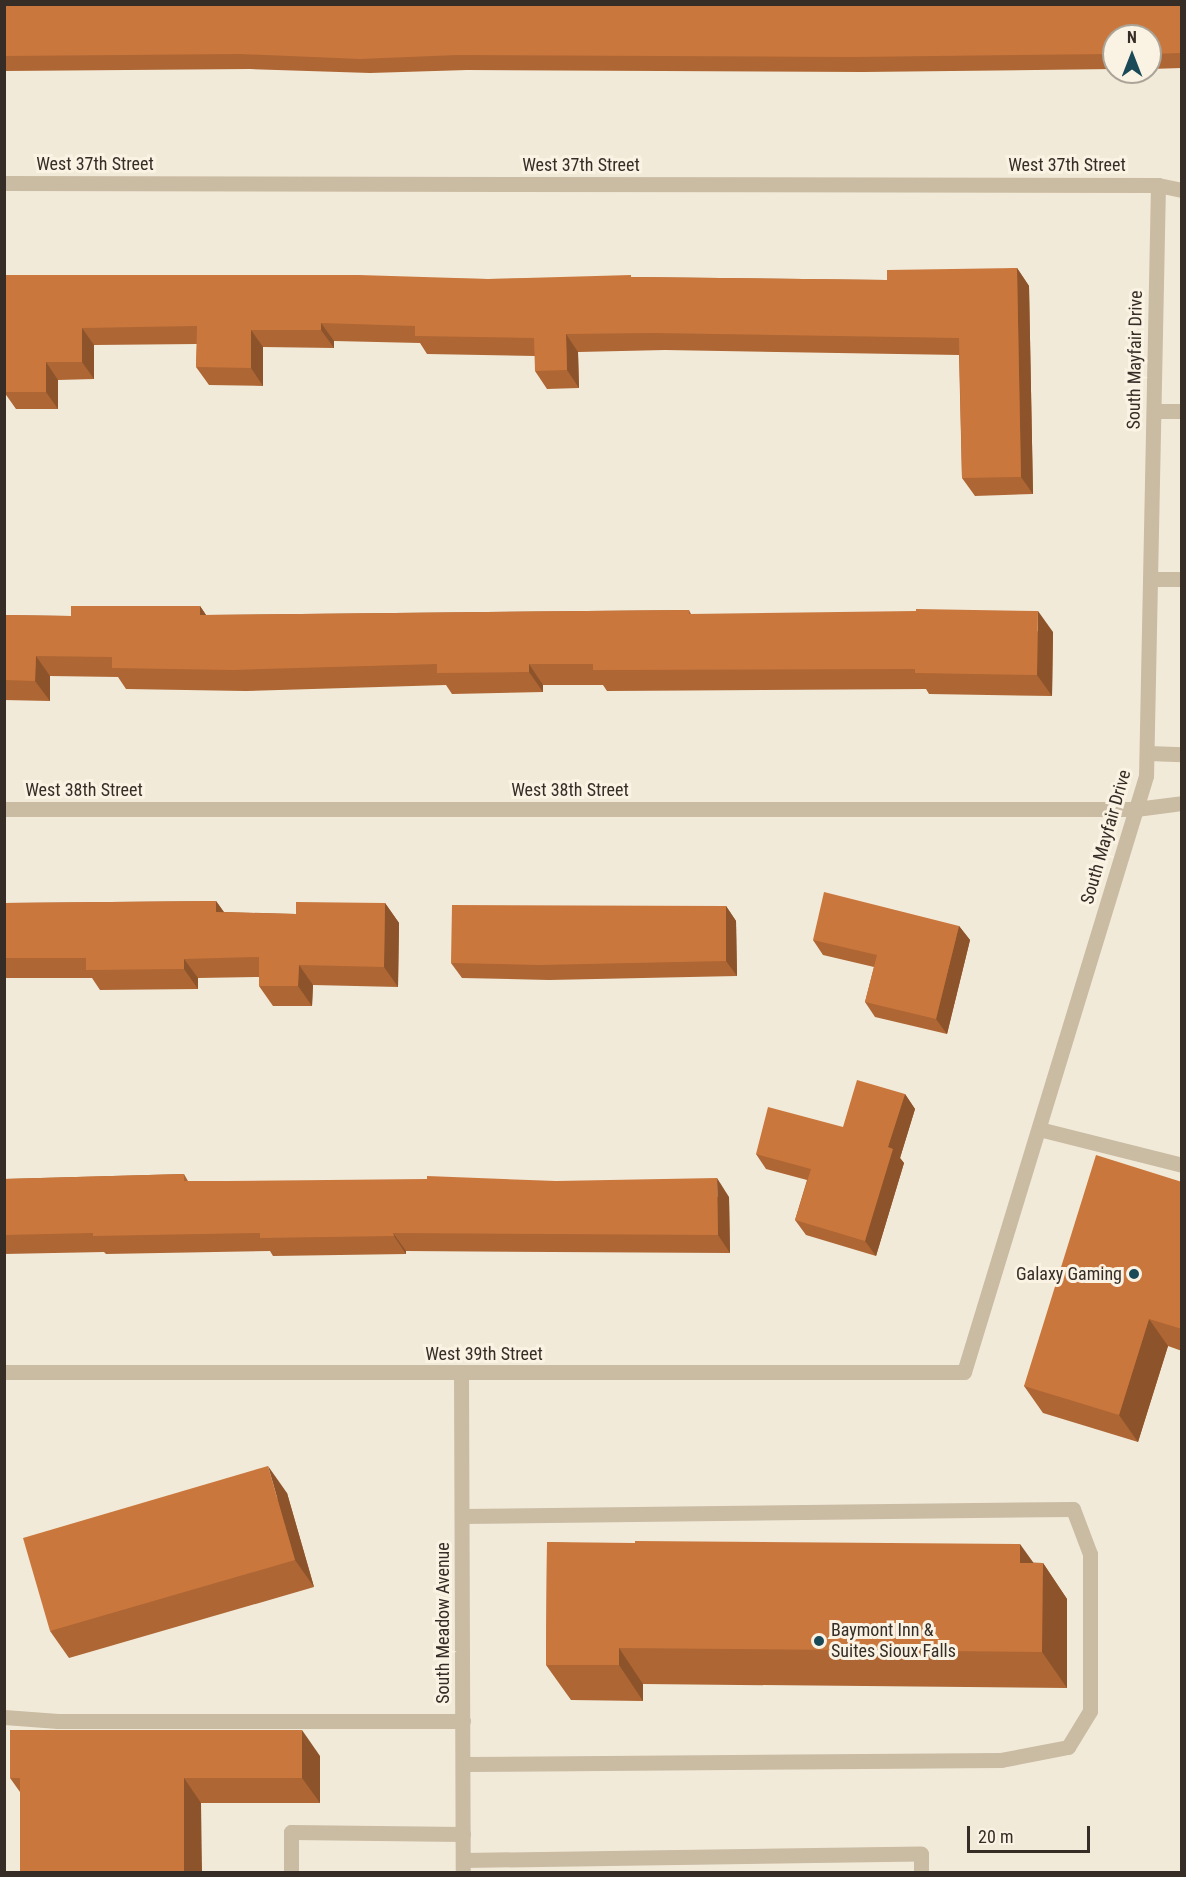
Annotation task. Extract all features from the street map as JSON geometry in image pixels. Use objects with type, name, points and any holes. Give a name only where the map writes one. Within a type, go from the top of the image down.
[{"type":"street","name":"West 37th Street","points":[[4,183],[1158,185],[1182,190]]},
{"type":"street","name":"South Mayfair Drive","points":[[964,1372],[1146,776],[1158,185]]},
{"type":"street","points":[[1154,411],[1182,411]]},
{"type":"street","points":[[1151,579],[1182,579]]},
{"type":"street","points":[[1148,753],[1182,754]]},
{"type":"street","name":"West 38th Street","points":[[4,809],[1136,809],[1182,803]]},
{"type":"street","points":[[1039,1129],[1182,1165]]},
{"type":"street","name":"West 39th Street","points":[[4,1372],[461,1374],[964,1372]]},
{"type":"street","name":"South Meadow Avenue","points":[[461,1374],[463,1866]]},
{"type":"street","points":[[462,1516],[1073,1509],[1090,1554],[1090,1711],[1068,1747],[1000,1760],[463,1764]]},
{"type":"street","points":[[4,1717],[58,1721],[463,1721]]},
{"type":"street","points":[[291,1872],[291,1832],[463,1834]]},
{"type":"street","points":[[463,1866],[601,1865],[921,1854],[921,1872]]},
{"type":"building","points":[[4,4],[1182,4],[1182,53],[1162,54],[1162,24],[1102,24],[1102,54],[852,57],[457,55],[360,59],[240,54],[4,56]]},
{"type":"building","points":[[1017,268],[1021,477],[962,478],[959,338],[653,333],[566,334],[567,370],[535,371],[534,338],[415,336],[415,326],[321,323],[321,330],[251,330],[251,368],[196,367],[197,326],[82,328],[82,362],[46,362],[46,392],[4,392],[4,275],[359,275],[488,279],[631,275],[631,277],[887,280],[887,270]]},
{"type":"building","points":[[71,606],[200,606],[200,615],[689,610],[689,614],[916,611],[916,609],[1038,611],[1037,675],[915,673],[915,669],[593,670],[593,664],[529,664],[529,672],[437,673],[437,664],[232,670],[112,668],[112,657],[36,656],[35,681],[4,680],[4,615],[71,616]]},
{"type":"building","points":[[824,892],[959,926],[936,1019],[865,1002],[877,955],[813,940]]},
{"type":"building","points":[[216,901],[216,912],[296,914],[296,902],[385,903],[384,967],[299,965],[298,986],[259,986],[259,957],[184,959],[184,969],[86,970],[86,958],[4,958],[4,903]]},
{"type":"building","points":[[452,905],[726,906],[726,961],[539,965],[451,963]]},
{"type":"building","points":[[857,1080],[905,1094],[888,1147],[893,1149],[865,1241],[795,1220],[811,1169],[756,1154],[768,1107],[843,1127]]},
{"type":"building","name":"Galaxy Gaming","points":[[1096,1155],[1182,1182],[1182,1329],[1149,1319],[1119,1415],[1024,1386]]},
{"type":"building","points":[[184,1174],[184,1181],[427,1179],[427,1176],[556,1181],[717,1178],[718,1235],[393,1233],[394,1236],[260,1238],[260,1233],[4,1235],[4,1179]]},
{"type":"building","points":[[268,1466],[295,1560],[50,1631],[23,1538]]},
{"type":"building","name":"Baymont Inn & Suites Sioux Falls","points":[[635,1541],[1020,1544],[1020,1563],[1043,1563],[1042,1652],[619,1648],[619,1665],[546,1665],[547,1542],[635,1543]]},
{"type":"building","points":[[10,1730],[302,1730],[302,1778],[184,1778],[184,1872],[20,1872],[20,1778],[10,1778]]},
{"type":"place","name":"Galaxy Gaming","points":[[1134,1274]]},
{"type":"place","name":"Baymont Inn & Suites Sioux Falls","points":[[819,1641]]}]
